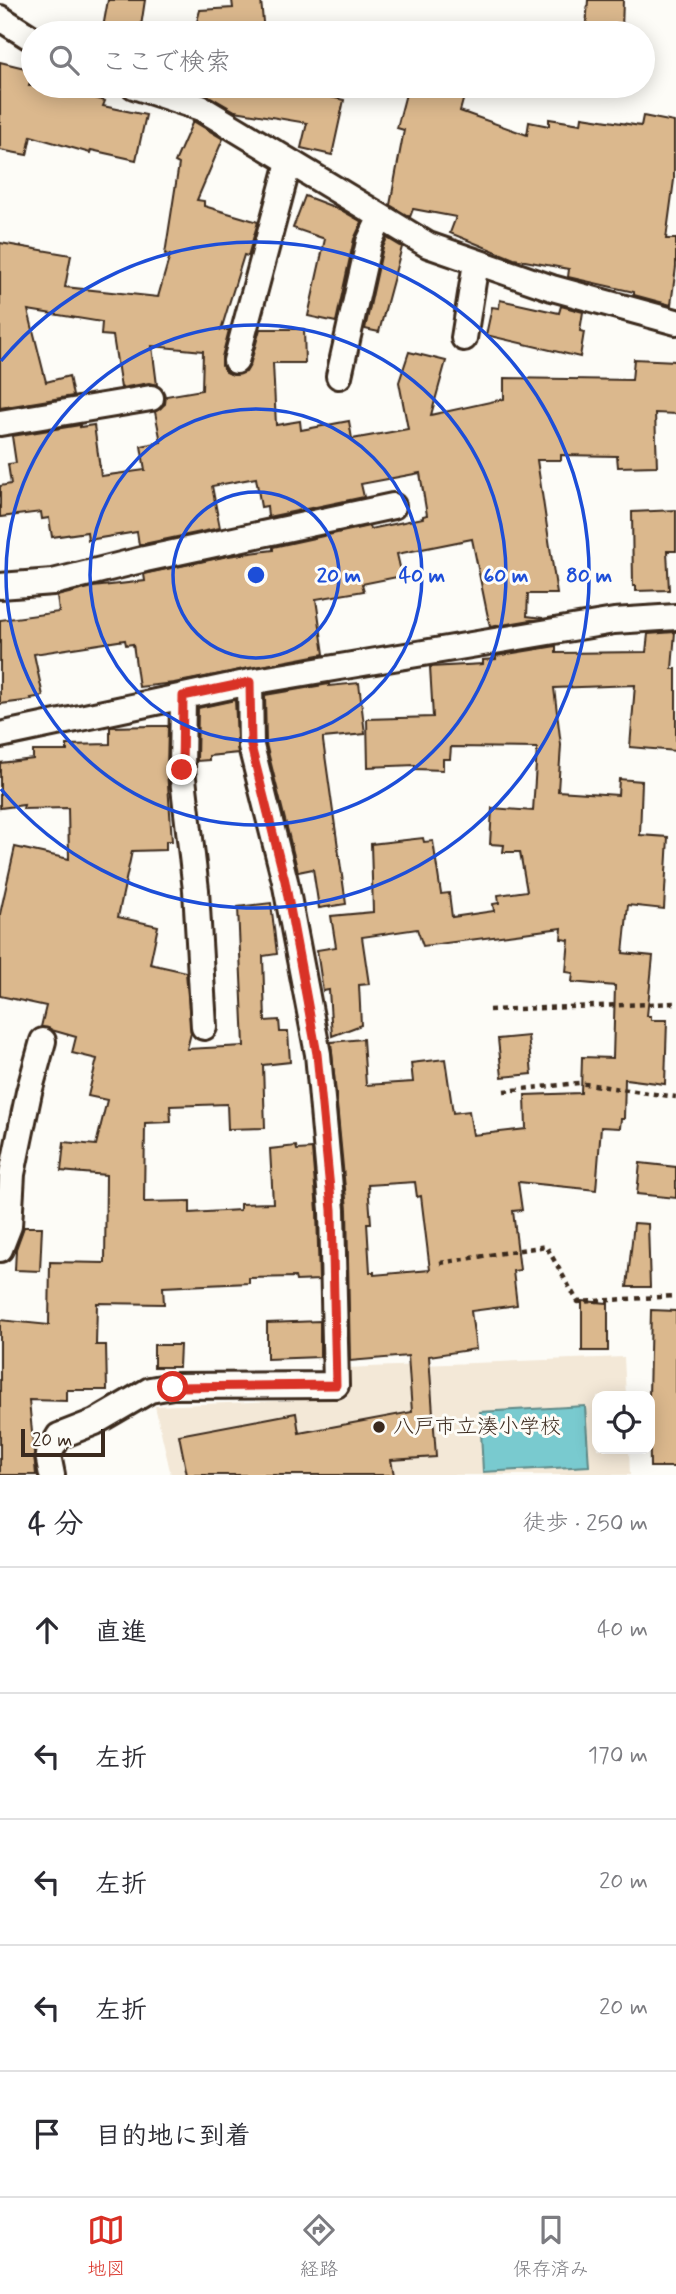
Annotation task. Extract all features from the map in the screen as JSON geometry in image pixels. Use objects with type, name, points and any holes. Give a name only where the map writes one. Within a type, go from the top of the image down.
[{"type":"street","points":[[0,18],[21,31]]},
{"type":"street","points":[[171,98],[201,108],[428,245],[552,288],[676,322]]},
{"type":"street","points":[[236,361],[289,162]]},
{"type":"street","points":[[339,376],[369,242],[381,217]]},
{"type":"street","points":[[464,338],[476,263]]},
{"type":"street","points":[[0,423],[151,398]]},
{"type":"street","points":[[0,586],[53,582],[145,559],[393,506]]},
{"type":"street","points":[[0,735],[250,682],[614,621],[676,617]]},
{"type":"street","points":[[52,1475],[48,1455],[59,1436],[95,1422],[150,1390],[173,1387],[336,1385],[332,1210],[317,1054],[285,881],[251,746],[250,682]]},
{"type":"street","points":[[183,696],[182,770],[196,890],[204,1027]]},
{"type":"street","points":[[0,1249],[9,1226],[12,1174],[43,1041]]},
{"type":"path","points":[[489,1010],[676,1003]]},
{"type":"path","points":[[504,1091],[579,1083],[676,1097]]},
{"type":"path","points":[[440,1263],[546,1247],[578,1302],[676,1296]]},
{"type":"shaded area","name":"八戸市立湊小学校","points":[[624,1357],[626,1391],[592,1391],[592,1454],[629,1454],[630,1475],[171,1475],[155,1406],[347,1398],[344,1368]]},
{"type":"water","points":[[585,1406],[589,1466],[483,1472],[480,1412]]},
{"type":"building","points":[[108,0],[145,0],[142,21],[104,21]]},
{"type":"building","points":[[232,0],[261,0],[263,21],[197,21],[200,10],[233,8]]},
{"type":"building","points":[[588,0],[623,0],[622,21],[586,21]]},
{"type":"building","points":[[0,62],[21,67],[21,98],[95,98],[105,101],[103,106],[146,115],[136,160],[91,150],[90,153],[31,136],[27,155],[0,150]]},
{"type":"building","points":[[213,98],[344,100],[332,155],[301,148],[307,123],[235,111]]},
{"type":"building","points":[[405,98],[464,98],[460,111],[527,135],[529,122],[549,126],[549,119],[581,124],[582,117],[641,126],[643,116],[674,122],[674,180],[666,239],[676,239],[676,267],[671,305],[634,295],[634,292],[568,277],[569,269],[514,259],[450,233],[456,217],[413,209],[410,217],[390,205],[404,130],[397,128]]},
{"type":"building","points":[[193,121],[223,139],[197,200],[204,201],[204,206],[258,222],[248,256],[244,255],[221,330],[229,330],[222,366],[226,372],[233,375],[246,372],[260,329],[304,329],[305,363],[273,363],[276,425],[300,421],[301,430],[349,421],[352,439],[408,429],[399,382],[409,352],[446,361],[431,415],[504,399],[504,378],[632,380],[634,359],[676,361],[676,414],[655,413],[657,466],[618,467],[617,456],[561,455],[561,460],[537,460],[557,594],[528,594],[527,616],[543,618],[490,627],[472,539],[397,554],[402,576],[362,584],[364,591],[316,599],[324,654],[174,683],[139,687],[133,644],[126,645],[125,640],[34,654],[43,696],[0,704],[0,620],[59,612],[57,596],[93,587],[145,581],[144,574],[148,573],[228,556],[273,550],[273,547],[369,526],[370,529],[423,518],[427,515],[420,473],[361,484],[364,497],[268,517],[267,506],[261,507],[256,478],[212,486],[220,528],[139,545],[137,532],[88,540],[87,532],[52,537],[49,518],[42,519],[41,512],[0,517],[0,486],[11,484],[8,464],[16,463],[12,436],[94,425],[101,476],[145,470],[141,446],[161,442],[155,412],[165,404],[166,396],[202,390],[203,351],[152,346],[157,385],[149,383],[121,388],[113,336],[101,335],[102,322],[28,310],[46,382],[69,376],[73,396],[0,408],[0,243],[71,255],[65,287],[158,297],[170,255],[165,254],[179,164],[175,162]]},
{"type":"building","points":[[305,196],[339,209],[362,222],[354,239],[336,322],[308,316],[325,239],[293,228]]},
{"type":"building","points":[[387,238],[402,247],[379,332],[365,329]]},
{"type":"building","points":[[500,300],[559,313],[561,306],[583,312],[580,331],[584,332],[580,357],[486,335],[492,307],[499,308]]},
{"type":"building","points":[[676,510],[676,551],[667,551],[669,590],[636,591],[636,586],[633,586],[632,512]]},
{"type":"building","points":[[675,632],[672,669],[676,669],[676,751],[630,747],[635,685],[554,688],[561,745],[558,791],[618,795],[619,779],[642,781],[640,835],[668,837],[664,909],[628,905],[623,953],[653,956],[647,1016],[651,1016],[651,1020],[667,1020],[665,1084],[625,1079],[624,1119],[621,1119],[620,1128],[601,1127],[596,1190],[518,1182],[522,1210],[513,1211],[520,1270],[513,1271],[517,1305],[471,1311],[476,1349],[429,1356],[436,1457],[391,1460],[394,1475],[187,1475],[179,1435],[296,1413],[299,1433],[412,1412],[408,1356],[350,1361],[347,1209],[331,1042],[363,1039],[366,1085],[413,1082],[411,1063],[445,1059],[453,1113],[469,1111],[473,1135],[526,1129],[525,1095],[581,1093],[582,1057],[613,1058],[615,986],[572,982],[573,973],[566,972],[569,940],[561,939],[562,928],[423,946],[417,929],[362,937],[369,984],[359,985],[361,1025],[332,1036],[329,990],[323,991],[317,950],[336,947],[331,916],[373,912],[371,844],[423,838],[424,842],[433,841],[441,894],[449,893],[452,917],[494,911],[493,904],[499,903],[498,895],[527,891],[520,852],[503,852],[504,845],[490,844],[492,808],[533,811],[537,748],[451,747],[450,759],[443,759],[443,770],[415,769],[415,765],[368,767],[367,719],[433,717],[430,667],[483,664],[483,660],[496,659],[496,656],[556,646],[556,653],[646,652],[648,634]],"holes":[[[415,1182],[417,1197],[421,1196],[430,1270],[374,1275],[374,1272],[370,1272],[367,1223],[371,1223],[368,1185]]]},
{"type":"building","points":[[359,683],[365,734],[323,738],[346,904],[319,908],[313,869],[298,872],[266,744],[265,695],[329,684]]},
{"type":"building","points":[[235,700],[238,753],[209,756],[209,760],[197,761],[198,708]]},
{"type":"building","points":[[168,726],[167,770],[172,841],[166,841],[166,850],[132,851],[118,917],[158,926],[150,964],[186,972],[191,1033],[187,1049],[244,1046],[238,907],[271,903],[277,954],[263,956],[265,1021],[279,1020],[280,1032],[288,1032],[290,1062],[263,1065],[265,1128],[228,1129],[227,1104],[170,1106],[171,1122],[145,1123],[144,1202],[190,1201],[190,1213],[240,1210],[240,1204],[273,1203],[270,1149],[296,1146],[297,1150],[312,1149],[319,1280],[296,1281],[295,1277],[249,1278],[249,1283],[163,1287],[164,1304],[97,1303],[96,1345],[106,1345],[107,1390],[67,1390],[67,1401],[29,1400],[36,1475],[0,1475],[0,1320],[49,1325],[50,1262],[105,1263],[106,1175],[61,1171],[64,1142],[96,1145],[107,1100],[88,1096],[97,1059],[72,1053],[76,1037],[41,1027],[46,1006],[0,996],[0,914],[15,847],[69,859],[68,808],[23,809],[24,805],[0,808],[0,763],[33,759],[33,751],[67,751],[67,745],[110,744],[110,727]]},
{"type":"building","points":[[528,1036],[532,1074],[502,1077],[498,1039]]},
{"type":"building","points":[[640,1163],[676,1167],[676,1198],[637,1194]]},
{"type":"building","points":[[634,1223],[648,1224],[650,1287],[627,1287]]},
{"type":"building","points":[[24,1227],[42,1227],[40,1271],[15,1270],[16,1249]]},
{"type":"building","points":[[582,1301],[608,1303],[608,1351],[582,1351]]},
{"type":"building","points":[[651,1310],[676,1311],[676,1467],[650,1467],[650,1454],[655,1454],[655,1391],[649,1391]]},
{"type":"building","points":[[320,1321],[320,1357],[267,1359],[267,1323]]},
{"type":"building","points":[[154,1345],[180,1345],[179,1367],[154,1367]]},
{"type":"place","name":"八戸市立湊小学校","points":[[379,1427]]},
{"type":"route","points":[[173,1387],[336,1385],[332,1210],[317,1054],[285,881],[251,746],[250,682],[183,696],[182,770]]}]
